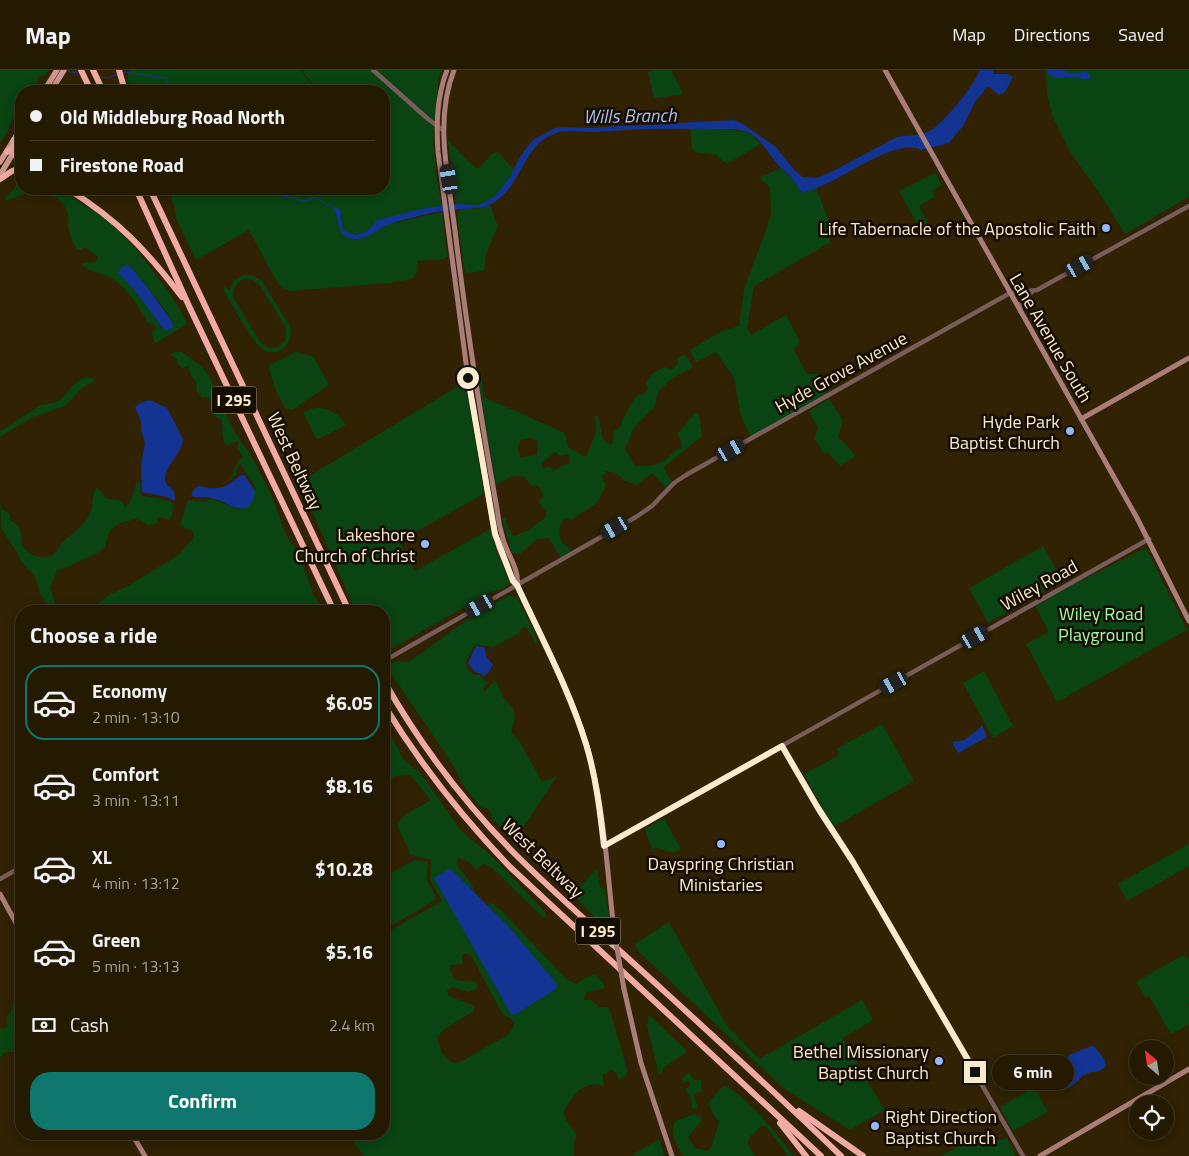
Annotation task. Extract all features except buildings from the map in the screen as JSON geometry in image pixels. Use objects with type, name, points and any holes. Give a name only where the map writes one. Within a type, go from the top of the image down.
[{"type":"highway","points":[[81,70],[88,85]]},
{"type":"highway","points":[[93,70],[100,85]]},
{"type":"highway","points":[[119,70],[123,85]]},
{"type":"highway","points":[[0,179],[15,170]]},
{"type":"highway","points":[[77,195],[111,218],[135,240],[158,265],[189,306]]},
{"type":"highway","name":"West Beltway","points":[[139,195],[189,306],[331,605]]},
{"type":"highway","name":"West Beltway","points":[[153,195],[346,605]]},
{"type":"highway","points":[[158,195],[166,222]]},
{"type":"highway","name":"West Beltway","points":[[390,691],[438,764],[468,802],[513,852],[781,1098],[841,1156]]},
{"type":"highway","name":"West Beltway","points":[[390,714],[427,771],[481,837],[517,874],[821,1156]]},
{"type":"highway","points":[[781,1098],[863,1156]]},
{"type":"highway","points":[[766,1107],[806,1156]]},
{"type":"main road","points":[[48,85],[57,70]]},
{"type":"main road","points":[[55,85],[64,70]]},
{"type":"main road","points":[[447,70],[439,97],[438,152],[468,378],[499,524],[503,540],[518,578],[517,585],[566,692],[586,744],[598,797],[614,931],[624,989],[641,1063],[672,1156]]},
{"type":"main road","points":[[454,70],[445,103],[443,130],[483,448]]},
{"type":"main road","name":"Lane Avenue South","points":[[885,70],[1149,539],[1189,620]]},
{"type":"main road","points":[[0,162],[14,150]]},
{"type":"main road","points":[[0,175],[14,150]]},
{"type":"main road","points":[[444,192],[450,191]]},
{"type":"main road","points":[[1081,419],[1189,358]]},
{"type":"main road","points":[[0,894],[15,921]]},
{"type":"main road","points":[[1040,1156],[1189,1069]]},
{"type":"main road","points":[[136,1140],[145,1156]]},
{"type":"street","points":[[372,70],[389,85]]},
{"type":"street","points":[[390,86],[428,120],[443,130]]},
{"type":"street","name":"Hyde Grove Avenue","points":[[390,657],[644,512],[674,483],[686,475],[1010,293],[1033,291],[1046,285],[1189,206]]},
{"type":"street","points":[[1020,311],[1021,303],[1033,291]]},
{"type":"street","name":"Wiley Road","points":[[604,846],[1149,539]]},
{"type":"street","points":[[782,746],[818,808],[853,862],[1023,1156]]},
{"type":"street","points":[[0,879],[15,870]]},
{"type":"green space","points":[[0,70],[49,70],[44,76],[38,77],[37,85],[15,85],[15,116],[9,125],[8,132],[0,143]]},
{"type":"green space","points":[[129,70],[301,70],[312,85],[129,85],[127,77]]},
{"type":"green space","points":[[302,70],[442,70],[439,76],[433,137],[436,173],[442,206],[377,220],[367,231],[356,235],[343,230],[341,223],[342,215],[335,210],[344,235],[365,237],[390,224],[442,212],[447,257],[417,261],[418,271],[412,279],[390,283],[291,291],[278,284],[249,230],[196,260],[177,221],[171,195],[390,195],[390,85],[313,85]]},
{"type":"green space","points":[[653,70],[671,70],[682,91],[681,95],[654,98],[648,72]]},
{"type":"green space","points":[[1045,70],[1189,70],[1189,197],[1125,234],[1100,194],[1070,152],[1054,120],[1048,99]]},
{"type":"green space","points":[[690,128],[734,130],[750,133],[761,144],[727,164],[716,155],[698,153],[692,149]]},
{"type":"green space","points":[[448,140],[478,169],[493,153],[498,152],[514,170],[500,190],[486,203],[475,206],[456,204]]},
{"type":"green space","points":[[780,168],[791,177],[802,193],[816,188],[833,231],[829,236],[831,242],[754,286],[747,328],[751,335],[786,315],[800,342],[794,350],[807,374],[817,374],[827,393],[751,437],[741,416],[734,378],[716,352],[696,362],[690,350],[722,331],[739,326],[744,290],[771,215],[770,187],[759,178]]},
{"type":"green space","points":[[935,173],[942,185],[932,191],[935,197],[919,206],[930,227],[922,233],[899,191]]},
{"type":"green space","points":[[15,187],[15,195],[23,195],[6,200],[4,199]]},
{"type":"green space","points":[[50,195],[69,195],[90,208],[124,236],[143,257],[172,297],[187,324],[156,343],[153,340],[152,333],[156,328],[153,324],[148,323],[126,290],[107,276],[82,265],[82,263],[95,262],[98,257],[85,247],[77,250],[70,235],[68,212],[64,204]],"holes":[[[129,266],[167,313],[173,327],[163,328],[136,292],[118,273]]]},
{"type":"green space","points":[[490,205],[498,226],[486,254],[484,271],[465,273],[457,216],[460,209],[476,209]]},
{"type":"green space","points":[[243,275],[252,275],[262,281],[290,326],[290,337],[281,350],[277,352],[265,351],[255,341],[236,313],[223,289],[226,287],[229,291],[234,281]],"holes":[[[244,279],[253,280],[259,284],[286,328],[286,339],[278,347],[269,348],[261,343],[234,299],[233,293],[236,285]]]},
{"type":"green space","points":[[174,352],[182,352],[202,367],[211,379],[229,421],[252,457],[272,496],[286,535],[299,553],[313,594],[321,605],[96,605],[109,595],[128,586],[180,554],[194,536],[192,531],[180,525],[188,500],[205,502],[210,498],[238,509],[255,491],[254,485],[240,463],[236,474],[229,481],[238,461],[243,456],[237,448],[239,442],[225,444],[222,421],[214,415],[212,402],[206,397],[202,398],[197,391],[196,381],[191,376],[188,366],[181,367],[176,358],[171,355]]},
{"type":"green space","points":[[296,352],[314,357],[329,385],[292,410],[285,408],[276,391],[268,366]]},
{"type":"green space","points":[[685,354],[693,367],[670,380],[658,392],[655,406],[633,429],[625,449],[635,466],[649,466],[660,463],[682,448],[681,440],[677,434],[695,413],[699,415],[702,436],[664,467],[667,475],[673,482],[666,488],[652,473],[637,485],[625,481],[616,473],[606,471],[602,476],[606,485],[597,503],[571,520],[566,518],[561,524],[562,544],[565,544],[572,552],[561,558],[549,538],[537,539],[520,554],[512,553],[502,519],[506,517],[510,532],[514,536],[527,531],[546,517],[546,511],[538,502],[543,496],[540,488],[535,485],[532,487],[524,476],[510,477],[496,485],[478,379],[482,378],[483,394],[486,398],[565,433],[568,447],[586,457],[595,435],[595,416],[598,415],[603,439],[610,445],[613,442],[614,431],[622,425],[622,420],[637,395],[642,395],[648,389],[646,383],[653,373],[664,367],[672,369],[678,364],[678,358]],"holes":[[[530,438],[538,441],[537,455],[520,457],[518,448],[520,440]],[[555,452],[560,456],[567,454],[570,456],[570,463],[553,471],[550,467],[542,468],[542,463]]]},
{"type":"green space","points":[[88,377],[93,378],[94,381],[81,389],[65,406],[33,417],[0,437],[0,431],[40,406],[58,401],[77,382]]},
{"type":"green space","points":[[465,382],[484,494],[399,541],[415,571],[490,529],[497,553],[510,583],[503,589],[491,592],[390,650],[390,605],[353,605],[301,486],[301,481]]},
{"type":"green space","points":[[829,399],[843,420],[838,437],[856,456],[840,466],[830,454],[824,453],[814,438],[818,428],[809,411]]},
{"type":"green space","points":[[315,408],[333,412],[346,425],[319,439],[316,438],[303,412]]},
{"type":"green space","points":[[139,482],[141,484],[140,492],[142,496],[163,499],[173,503],[174,509],[170,520],[159,517],[156,524],[148,525],[135,519],[118,524],[109,532],[105,547],[99,552],[68,567],[57,570],[50,588],[56,605],[46,605],[35,577],[20,560],[1,528],[0,501],[2,509],[10,514],[11,521],[20,528],[23,546],[26,550],[35,556],[47,557],[56,552],[64,541],[87,519],[96,488],[103,492],[105,498],[122,501],[125,507],[129,504],[136,483]]},
{"type":"green space","points":[[1043,546],[1063,581],[988,623],[969,588]]},
{"type":"green space","name":"Wiley Road Playground","points":[[1146,548],[1187,630],[1057,702],[1026,644],[1049,632],[1035,606],[1070,586]]},
{"type":"green space","points":[[508,596],[517,597],[538,643],[536,644],[526,627],[521,628],[520,633],[493,647],[474,646],[466,662],[467,669],[475,675],[479,674],[488,682],[483,690],[485,691],[494,681],[497,683],[503,697],[514,709],[515,719],[511,732],[520,742],[542,782],[557,776],[515,840],[493,820],[490,810],[480,807],[463,785],[453,765],[390,672],[390,664],[396,661],[409,662],[475,614]]},
{"type":"green space","points":[[984,671],[1013,726],[993,738],[963,683]]},
{"type":"green space","points":[[882,724],[914,781],[835,826],[823,810],[804,774],[840,755],[836,749]]},
{"type":"green space","points":[[390,733],[403,759],[421,774],[460,829],[500,864],[545,912],[546,917],[543,917],[491,867],[483,864],[477,870],[467,861],[458,858],[456,862],[474,890],[468,887],[449,869],[509,927],[488,906],[488,903],[493,904],[504,913],[566,979],[577,984],[594,974],[605,988],[587,992],[584,1000],[591,1000],[599,1007],[609,1007],[628,1073],[619,1080],[616,1073],[611,1070],[603,1075],[604,1086],[589,1085],[584,1087],[571,1100],[564,1111],[566,1120],[577,1135],[574,1145],[574,1156],[364,1156],[352,1140],[390,1140],[390,931],[442,901],[430,880],[431,860],[411,855],[397,826],[399,821],[407,814],[430,800],[410,775],[395,776],[390,779]],"holes":[[[462,954],[470,954],[503,1015],[510,1018],[514,1023],[511,1031],[506,1036],[462,1061],[453,1063],[442,1053],[437,1037],[444,1029],[474,1011],[474,1006],[448,995],[447,990],[452,987],[469,992],[476,989],[478,985],[474,981],[457,980],[452,976],[450,965],[463,964]]]},
{"type":"green space","points":[[664,818],[681,849],[674,853],[657,848],[652,849],[645,829]]},
{"type":"green space","points":[[1189,844],[1189,866],[1127,901],[1118,884]]},
{"type":"green space","points":[[415,860],[428,862],[426,879],[437,899],[390,926],[390,874]]},
{"type":"green space","points":[[597,868],[600,887],[605,889],[610,924],[606,929],[573,895]]},
{"type":"green space","points":[[669,922],[727,1026],[759,1059],[862,1000],[873,1020],[843,1038],[885,1110],[850,1130],[783,1088],[638,951],[635,944]]},
{"type":"green space","points":[[1181,956],[1189,959],[1189,1003],[1187,1004],[1189,1007],[1189,1024],[1171,1034],[1149,996],[1146,998],[1136,982]]},
{"type":"green space","points":[[11,1004],[15,1007],[15,1052],[5,1052],[0,1058],[0,1029],[6,1028],[8,1025],[7,1017],[12,1010]]},
{"type":"green space","points":[[649,1015],[686,1050],[686,1053],[664,1067],[659,1075],[647,1025]]},
{"type":"green space","points":[[690,1072],[693,1080],[701,1080],[702,1092],[697,1092],[694,1096],[698,1108],[692,1109],[691,1099],[685,1089],[689,1087],[691,1082],[687,1081],[680,1085],[683,1082],[682,1078]]},
{"type":"green space","points":[[723,1086],[731,1089],[750,1105],[794,1156],[788,1156],[766,1126],[761,1126],[750,1136],[748,1141],[755,1156],[684,1156],[676,1144],[673,1135],[675,1121],[695,1114],[702,1118],[702,1121],[688,1137],[695,1148],[707,1151],[712,1146],[719,1122],[708,1103]]},
{"type":"green space","points":[[1034,1087],[1048,1112],[1013,1131],[1000,1107]]},
{"type":"green space","points":[[982,1135],[987,1143],[996,1138],[998,1141],[1007,1138],[1016,1156],[940,1156]]},
{"type":"green space","points":[[660,1140],[664,1156],[631,1156]]},
{"type":"shaded area","name":"Wills Branch","points":[[980,70],[993,70],[993,74],[1007,74],[1013,77],[1005,92],[999,95],[988,86],[975,102],[963,126],[949,143],[921,150],[911,148],[887,153],[837,179],[802,193],[791,177],[776,163],[759,140],[746,131],[732,129],[637,129],[559,132],[544,139],[537,146],[530,154],[509,189],[492,204],[477,208],[441,211],[406,219],[390,224],[364,238],[348,238],[343,235],[340,231],[335,211],[331,206],[340,209],[343,230],[356,235],[367,231],[377,220],[426,208],[456,204],[479,205],[494,197],[510,177],[521,155],[533,140],[555,128],[563,127],[586,128],[734,120],[743,124],[776,147],[795,171],[803,177],[817,178],[897,137],[931,130],[958,103],[972,85]]},
{"type":"shaded area","points":[[1048,70],[1062,70],[1074,74],[1086,71],[1091,75],[1089,79],[1074,77],[1056,78],[1047,72]]},
{"type":"shaded area","points":[[129,265],[151,292],[172,322],[173,327],[166,331],[136,292],[118,273],[122,267]]},
{"type":"shaded area","points":[[150,400],[167,408],[183,439],[180,450],[168,469],[165,480],[174,492],[175,501],[167,497],[142,492],[141,465],[145,443],[141,422],[135,407],[140,403]]},
{"type":"shaded area","points":[[241,475],[245,476],[255,491],[253,501],[247,508],[238,508],[207,497],[194,497],[191,494],[199,486],[222,487]]},
{"type":"shaded area","points":[[476,646],[485,648],[486,656],[493,665],[484,676],[475,672],[468,663]]},
{"type":"shaded area","points":[[982,725],[987,737],[958,753],[952,742],[965,740]]},
{"type":"shaded area","points":[[449,869],[509,927],[557,984],[556,989],[514,1015],[511,1014],[434,878]]},
{"type":"shaded area","points":[[1094,1046],[1104,1059],[1106,1066],[1103,1069],[1085,1075],[1072,1086],[1065,1089],[1058,1077],[1073,1065],[1068,1058],[1069,1055]]},
{"type":"waterway","name":"Wills Branch","points":[[70,72],[79,73]]},
{"type":"waterway","name":"Wills Branch","points":[[122,73],[165,78],[169,85]]},
{"type":"waterway","name":"Wills Branch","points":[[100,77],[108,78],[118,74]]},
{"type":"waterway","name":"Wills Branch","points":[[280,195],[305,201],[314,197],[332,207]]},
{"type":"place","name":"Life Tabernacle of the Apostolic Faith","points":[[1106,228]]},
{"type":"place","name":"Hyde Park Baptist Church","points":[[1070,431]]},
{"type":"place","name":"Lakeshore Church of Christ","points":[[425,544]]},
{"type":"place","name":"Dayspring Christian Ministaries","points":[[721,844]]},
{"type":"place","name":"Bethel Missionary Baptist Church","points":[[939,1061]]},
{"type":"place","name":"Right Direction Baptist Church","points":[[875,1126]]},
{"type":"route","points":[[468,378],[492,518],[499,548],[578,719],[590,758],[598,797],[604,846],[782,746],[818,808],[853,862],[975,1072]]}]
